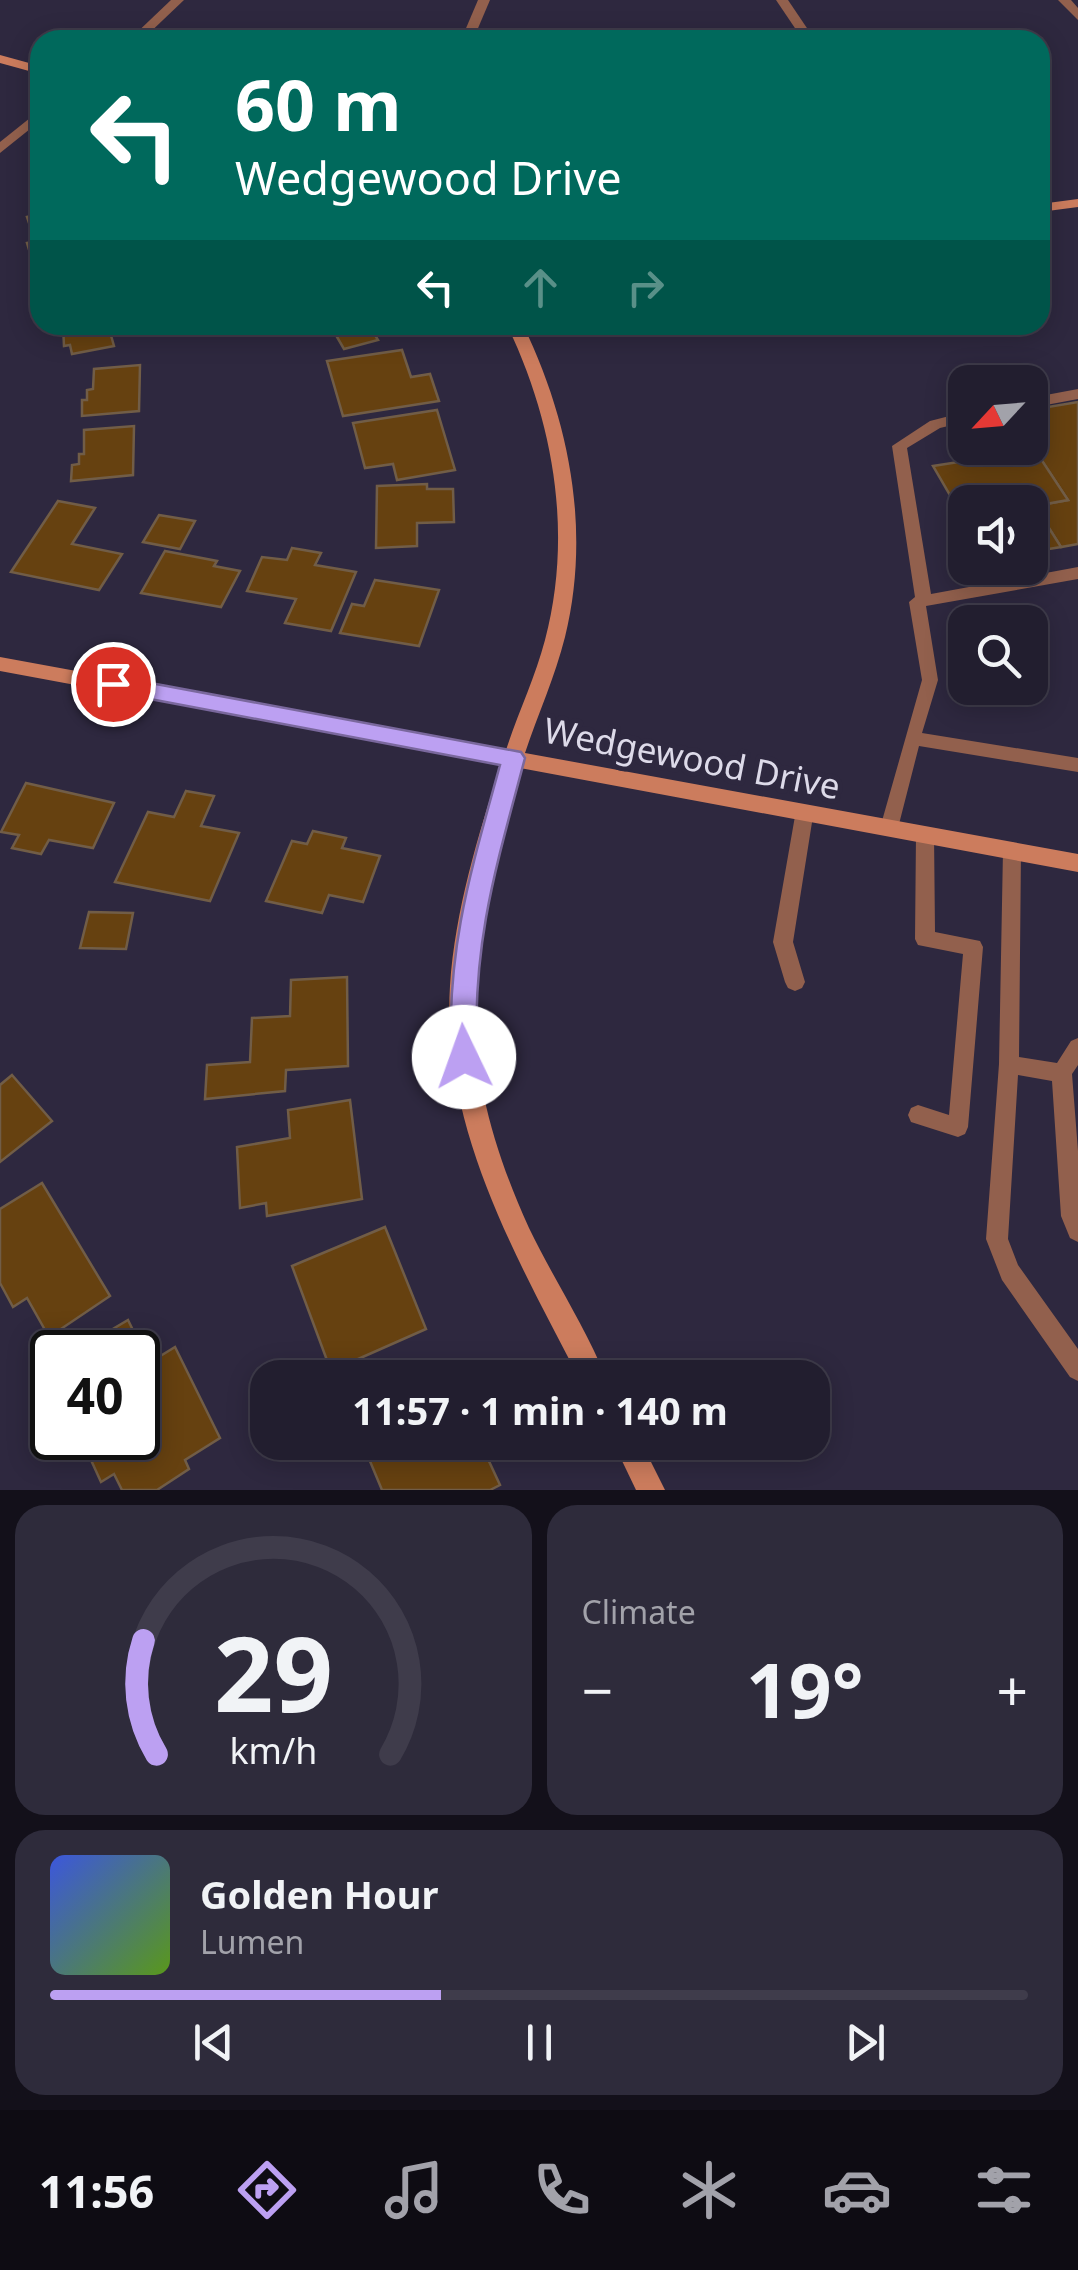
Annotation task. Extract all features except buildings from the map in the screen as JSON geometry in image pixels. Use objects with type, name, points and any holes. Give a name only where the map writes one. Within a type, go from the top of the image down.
[{"type":"street","points":[[145,30],[178,0]]},
{"type":"street","points":[[471,30],[484,0]]},
{"type":"street","points":[[782,0],[802,30]]},
{"type":"street","points":[[1064,0],[1078,16]]},
{"type":"street","points":[[0,59],[30,67]]},
{"type":"street","points":[[0,149],[30,123]]},
{"type":"street","points":[[1050,207],[1078,203]]},
{"type":"street","points":[[519,335],[561,449],[570,548],[558,628],[513,758],[471,914],[461,990],[464,1057],[472,1109],[492,1169],[583,1360]]},
{"type":"street","name":"Wedgewood Drive","points":[[0,664],[804,816],[1078,863]]},
{"type":"street","points":[[635,1460],[651,1490]]},
{"type":"lane","points":[[1048,400],[1078,394]]},
{"type":"lane","points":[[924,601],[899,446],[935,424],[948,421]]},
{"type":"lane","points":[[889,828],[930,680],[917,602],[1078,573]]},
{"type":"lane","points":[[912,738],[1078,765]]},
{"type":"lane","points":[[796,982],[782,942],[804,816]]},
{"type":"lane","points":[[918,1115],[958,1128],[973,947],[925,938],[925,834]]},
{"type":"lane","points":[[1012,850],[1009,1064],[997,1239],[1010,1272],[1078,1369]]},
{"type":"lane","points":[[1078,1047],[1062,1073],[1072,1216],[1078,1230]]},
{"type":"lane","points":[[1009,1064],[1062,1073]]},
{"type":"route","points":[[113,684],[513,758],[471,914],[461,990],[464,1057]]}]
